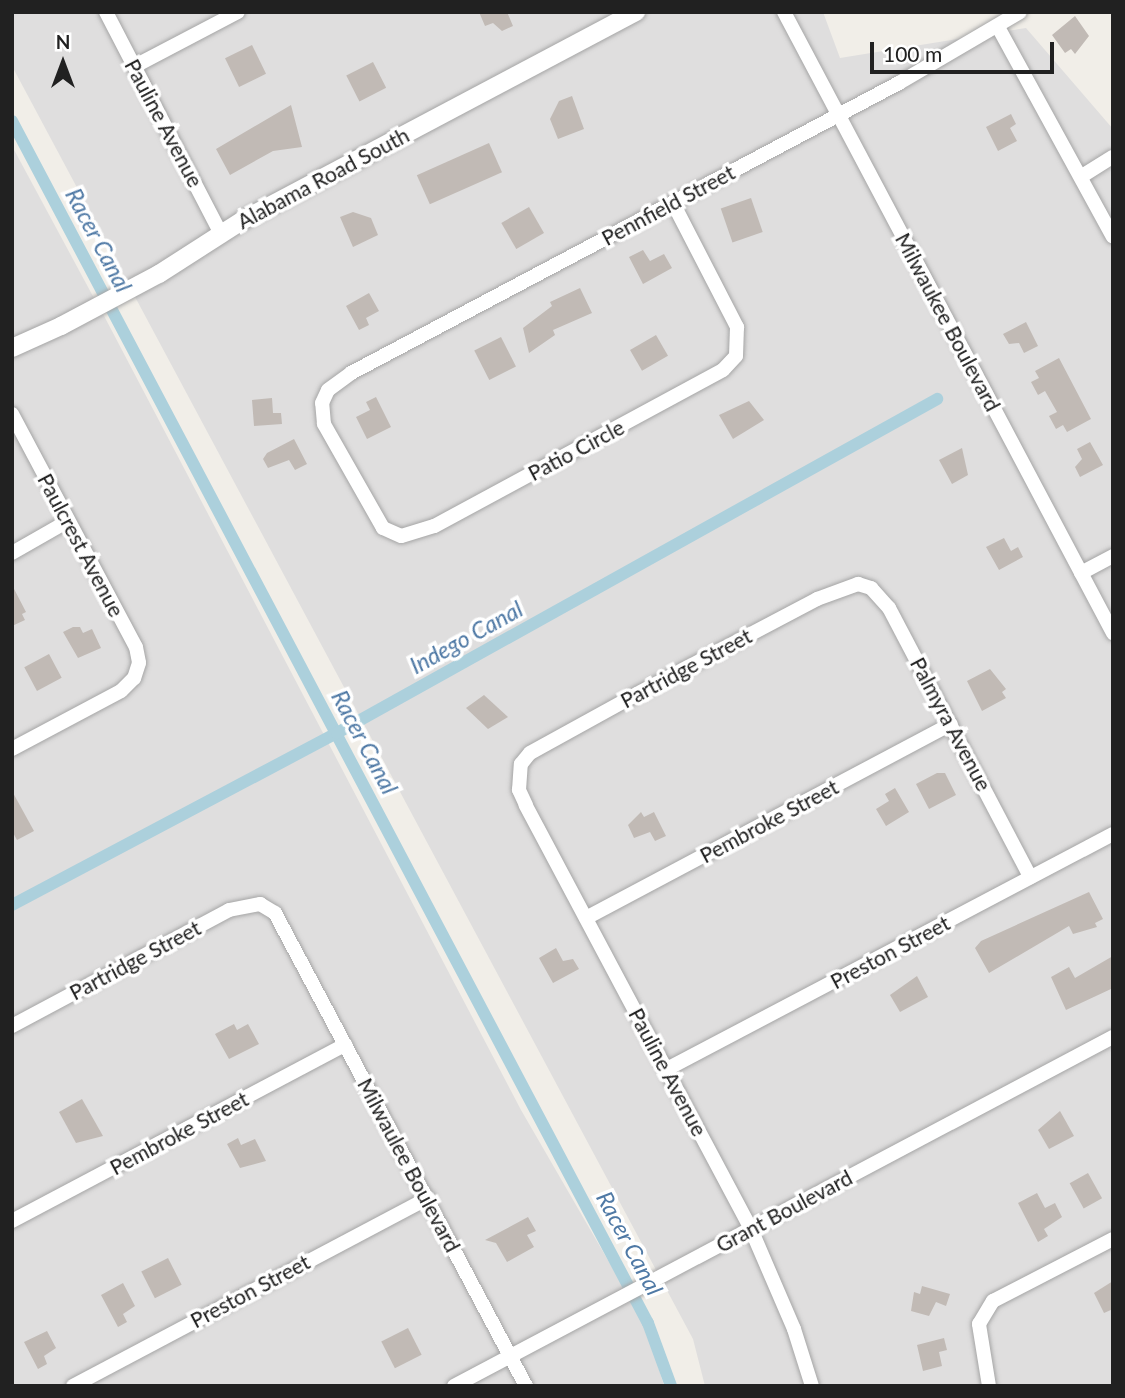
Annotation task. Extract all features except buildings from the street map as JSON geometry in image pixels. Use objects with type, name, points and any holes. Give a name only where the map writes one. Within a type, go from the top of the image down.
[{"type":"street","name":"Pauline Avenue","points":[[106,12],[221,234]]},
{"type":"street","points":[[135,66],[238,12]]},
{"type":"street","name":"Alabama Road South","points":[[12,348],[124,292],[221,234],[636,12]]},
{"type":"street","name":"Milwaukee Boulevard","points":[[784,12],[1113,632]]},
{"type":"street","name":"Pennfield Street","points":[[322,403],[328,390],[351,373],[838,114],[998,27],[1020,12]]},
{"type":"street","points":[[998,27],[1082,176],[1113,237]]},
{"type":"street","points":[[1082,176],[1113,157]]},
{"type":"street","name":"Patio Circle","points":[[322,403],[331,439],[374,517],[383,528],[401,536],[448,519],[699,385],[723,370],[736,356],[740,343],[737,327],[673,203]]},
{"type":"street","name":"Paulcrest Avenue","points":[[12,414],[136,648],[139,663],[134,678],[121,691],[12,749]]},
{"type":"street","points":[[12,553],[68,521]]},
{"type":"street","points":[[1081,573],[1113,556]]},
{"type":"street","name":"Palmyra Avenue","points":[[858,584],[871,588],[889,608],[1030,877]]},
{"type":"street","name":"Partridge Street","points":[[521,764],[541,747],[637,694],[824,595],[858,584]]},
{"type":"street","name":"Pembroke Street","points":[[586,918],[951,724]]},
{"type":"street","name":"Pauline Avenue","points":[[521,764],[519,789],[751,1229],[794,1329],[811,1386]]},
{"type":"street","name":"Preston Street","points":[[667,1069],[1113,834]]},
{"type":"street","name":"Partridge Street","points":[[12,1026],[229,910],[260,904],[275,913],[293,944]]},
{"type":"street","name":"Milwaulee Boulevard","points":[[293,944],[526,1386]]},
{"type":"street","name":"Grant Boulevard","points":[[454,1386],[1113,1037]]},
{"type":"street","name":"Pembroke Street","points":[[12,1221],[345,1045]]},
{"type":"street","name":"Preston Street","points":[[73,1386],[428,1198]]},
{"type":"street","points":[[989,1386],[979,1324],[993,1301],[1113,1239]]},
{"type":"shaded area","points":[[12,12],[621,12],[128,283],[12,66]]},
{"type":"shaded area","points":[[651,12],[823,12],[840,58],[1026,28],[1113,129],[1113,1386],[705,1386],[693,1339],[134,295],[246,226]]},
{"type":"shaded area","points":[[12,146],[95,300],[12,340]]},
{"type":"shaded area","points":[[102,312],[521,1110],[646,1326],[664,1386],[12,1386],[12,355]]},
{"type":"waterway","name":"Racer Canal","points":[[12,121],[648,1323],[671,1386]]},
{"type":"waterway","name":"Indego Canal","points":[[12,905],[337,733],[937,399]]}]
